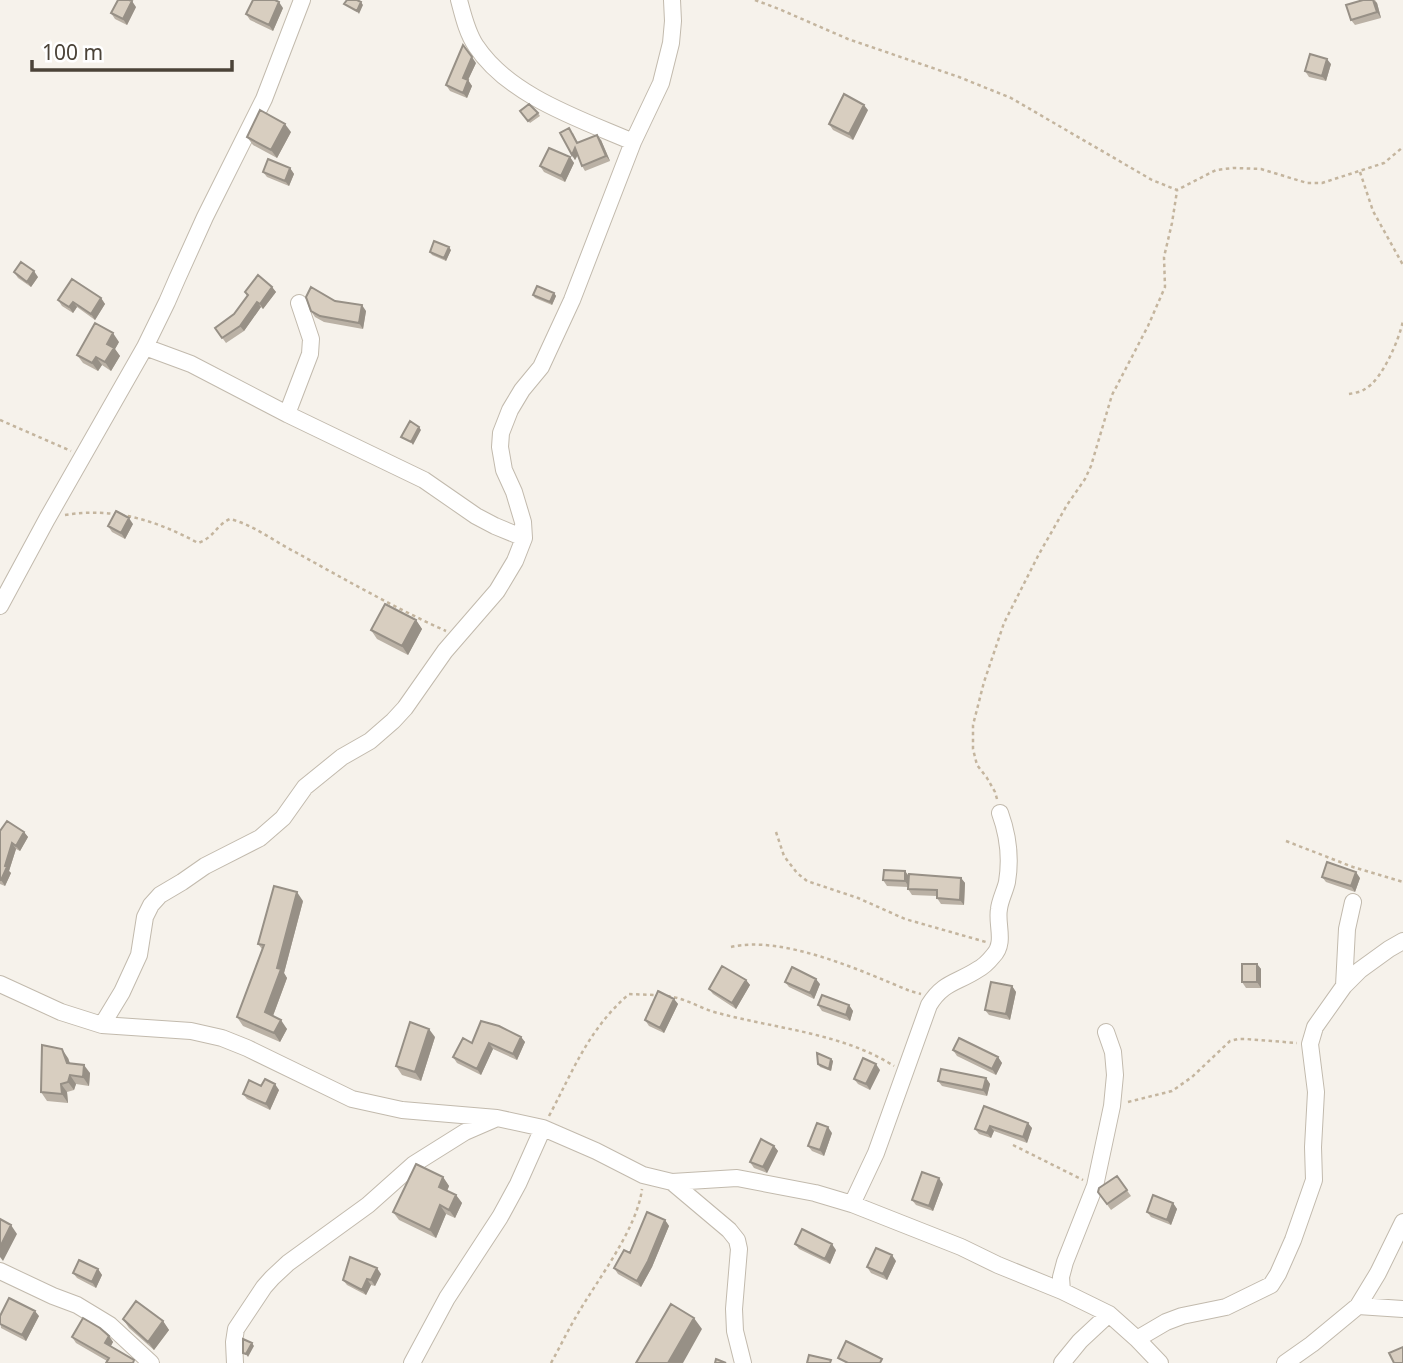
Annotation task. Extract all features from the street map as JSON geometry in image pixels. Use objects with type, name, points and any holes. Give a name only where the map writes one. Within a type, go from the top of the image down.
[{"type":"street","points":[[0,606],[145,347],[205,217],[264,99],[302,0]]},
{"type":"street","points":[[459,0],[475,44],[486,59],[515,86],[633,142]]},
{"type":"street","points":[[102,1025],[122,992],[139,955],[145,917],[151,905],[160,895],[205,866],[260,838],[283,818],[305,787],[342,757],[370,741],[393,721],[445,651],[497,591],[515,561],[524,538],[523,522],[505,470],[500,433],[522,390],[541,366],[567,311],[633,142],[662,83],[673,21],[672,0]]},
{"type":"street","points":[[287,414],[310,354],[311,339],[299,303]]},
{"type":"street","points":[[145,347],[191,364],[424,480],[476,516],[524,538]]},
{"type":"street","points":[[852,1204],[876,1153],[929,1005],[948,984],[978,970],[996,953],[999,946],[999,910],[1007,883],[1008,867],[1008,837],[1000,813]]},
{"type":"street","points":[[1344,986],[1347,929],[1353,902]]},
{"type":"street","points":[[1137,1339],[1166,1322],[1226,1307],[1271,1285],[1293,1240],[1314,1180],[1316,1092],[1310,1044],[1315,1027],[1344,986],[1360,970],[1403,941]]},
{"type":"street","points":[[0,984],[61,1012],[102,1025],[212,1035],[247,1048],[352,1099],[402,1110],[497,1118],[543,1128],[643,1175],[672,1182],[737,1178],[815,1193],[852,1204],[961,1247],[1109,1314],[1160,1363]]},
{"type":"street","points":[[1062,1291],[1061,1277],[1065,1262],[1096,1186],[1112,1106],[1115,1075],[1113,1052],[1106,1032]]},
{"type":"street","points":[[235,1363],[236,1329],[272,1278],[368,1205],[414,1164],[465,1132],[497,1118]]},
{"type":"street","points":[[412,1363],[447,1298],[500,1217],[543,1128]]},
{"type":"street","points":[[672,1182],[729,1230],[737,1240],[739,1248],[735,1331],[743,1363]]},
{"type":"street","points":[[1285,1363],[1358,1306],[1403,1222]]},
{"type":"street","points":[[0,1271],[77,1305],[110,1325],[151,1363]]},
{"type":"street","points":[[1358,1306],[1403,1309]]},
{"type":"street","points":[[1062,1363],[1080,1341],[1109,1314]]},
{"type":"path","points":[[755,0],[848,39],[1011,98],[1152,180],[1177,190],[1216,170],[1261,169],[1307,183],[1322,183],[1384,163],[1403,147]]},
{"type":"path","points":[[1360,172],[1373,211],[1403,265]]},
{"type":"path","points":[[1000,813],[995,792],[977,765],[972,724],[1004,622],[1039,554],[1088,473],[1112,396],[1165,287],[1164,257],[1177,190]]},
{"type":"path","points":[[1349,394],[1367,389],[1380,375],[1403,321]]},
{"type":"path","points":[[0,420],[82,456]]},
{"type":"path","points":[[47,519],[85,512],[125,515],[167,528],[198,543],[208,539],[223,522],[230,519],[242,522],[380,599],[458,637]]},
{"type":"path","points":[[776,832],[784,856],[807,881],[858,898],[905,919],[999,946]]},
{"type":"path","points":[[1286,841],[1353,867],[1403,882]]},
{"type":"path","points":[[731,947],[745,944],[763,945],[802,952],[842,963],[910,991],[934,997]]},
{"type":"path","points":[[543,1128],[581,1052],[610,1011],[629,994],[677,997],[716,1013],[838,1041],[880,1058],[905,1074]]},
{"type":"path","points":[[1112,1106],[1172,1091],[1192,1077],[1230,1041],[1238,1038],[1310,1044]]},
{"type":"path","points":[[1013,1145],[1096,1186]]},
{"type":"path","points":[[551,1363],[635,1215],[643,1175]]},
{"type":"building","points":[[118,0],[132,1],[123,19],[111,13]]},
{"type":"building","points":[[253,0],[279,2],[269,25],[246,14]]},
{"type":"building","points":[[347,0],[361,2],[357,11],[344,4]]},
{"type":"building","points":[[1373,0],[1377,12],[1351,20],[1346,5]]},
{"type":"building","points":[[463,45],[472,57],[463,78],[468,80],[463,93],[446,85]]},
{"type":"building","points":[[1310,54],[1327,59],[1322,76],[1305,71]]},
{"type":"building","points":[[844,94],[864,105],[849,134],[829,124]]},
{"type":"building","points":[[529,104],[538,113],[528,121],[520,111]]},
{"type":"building","points":[[260,110],[285,124],[271,150],[247,137]]},
{"type":"building","points":[[569,128],[577,143],[597,135],[606,156],[582,166],[575,148],[572,155],[560,133]]},
{"type":"building","points":[[549,148],[570,157],[561,176],[540,166]]},
{"type":"building","points":[[268,159],[290,168],[285,181],[263,172]]},
{"type":"building","points":[[434,241],[449,247],[444,258],[430,252]]},
{"type":"building","points":[[21,262],[34,271],[27,282],[14,272]]},
{"type":"building","points":[[258,275],[272,287],[240,326],[222,338],[215,328],[234,314],[248,295],[245,292]]},
{"type":"building","points":[[72,279],[101,298],[91,314],[73,302],[69,307],[58,300]]},
{"type":"building","points":[[537,286],[554,293],[550,302],[533,295]]},
{"type":"building","points":[[311,287],[335,301],[362,305],[359,323],[320,316],[311,311],[306,297]]},
{"type":"building","points":[[95,323],[113,333],[107,344],[114,348],[105,362],[96,357],[92,363],[77,355]]},
{"type":"building","points":[[410,421],[419,427],[411,442],[401,437]]},
{"type":"building","points":[[116,511],[129,518],[121,533],[108,526]]},
{"type":"building","points":[[385,604],[416,620],[402,646],[371,630]]},
{"type":"building","points":[[7,821],[24,832],[16,846],[12,843],[5,866],[7,867],[0,880],[0,831]]},
{"type":"building","points":[[1327,862],[1356,872],[1351,886],[1322,877]]},
{"type":"building","points":[[884,870],[905,871],[905,881],[883,880]]},
{"type":"building","points":[[909,874],[961,878],[960,900],[937,898],[937,890],[908,889]]},
{"type":"building","points":[[274,886],[297,892],[277,968],[281,969],[265,1012],[281,1020],[274,1033],[237,1017],[264,945],[258,944]]},
{"type":"building","points":[[1242,964],[1257,964],[1257,982],[1242,982]]},
{"type":"building","points":[[722,966],[746,980],[732,1003],[709,989]]},
{"type":"building","points":[[792,967],[816,979],[810,993],[785,982]]},
{"type":"building","points":[[991,982],[1012,986],[1006,1014],[985,1010]]},
{"type":"building","points":[[658,991],[674,999],[660,1028],[645,1020]]},
{"type":"building","points":[[822,995],[849,1005],[846,1015],[818,1005]]},
{"type":"building","points":[[481,1021],[521,1037],[513,1054],[489,1043],[477,1069],[453,1057],[463,1038],[472,1043]]},
{"type":"building","points":[[410,1022],[429,1029],[415,1072],[396,1066]]},
{"type":"building","points":[[959,1038],[998,1057],[992,1069],[953,1050]]},
{"type":"building","points":[[42,1045],[62,1049],[67,1063],[84,1065],[83,1077],[70,1075],[68,1082],[61,1084],[62,1094],[41,1092]]},
{"type":"building","points":[[817,1053],[831,1059],[829,1069],[818,1064]]},
{"type":"building","points":[[863,1058],[876,1064],[866,1084],[854,1079]]},
{"type":"building","points":[[941,1069],[986,1078],[983,1090],[938,1081]]},
{"type":"building","points":[[265,1079],[275,1084],[266,1104],[243,1094],[249,1080],[261,1086]]},
{"type":"building","points":[[984,1106],[1028,1123],[1023,1137],[990,1126],[987,1133],[975,1129]]},
{"type":"building","points":[[817,1123],[828,1127],[820,1150],[808,1146]]},
{"type":"building","points":[[761,1139],[774,1146],[763,1167],[750,1162]]},
{"type":"building","points":[[416,1164],[443,1177],[439,1187],[456,1195],[449,1210],[440,1205],[430,1230],[393,1212]]},
{"type":"building","points":[[922,1172],[939,1178],[929,1206],[912,1200]]},
{"type":"building","points":[[1117,1176],[1127,1190],[1107,1204],[1098,1192],[1099,1188]]},
{"type":"building","points":[[1153,1195],[1173,1203],[1167,1220],[1147,1212]]},
{"type":"building","points":[[647,1212],[665,1220],[637,1281],[614,1268],[624,1250],[630,1253]]},
{"type":"building","points":[[0,1219],[11,1225],[0,1247]]},
{"type":"building","points":[[802,1229],[832,1244],[825,1259],[795,1244]]},
{"type":"building","points":[[876,1248],[892,1255],[883,1274],[867,1267]]},
{"type":"building","points":[[350,1257],[377,1268],[362,1290],[343,1280]]},
{"type":"building","points":[[79,1260],[98,1269],[92,1282],[73,1273]]},
{"type":"building","points":[[9,1298],[35,1311],[22,1335],[0,1324],[0,1316]]},
{"type":"building","points":[[136,1301],[163,1321],[148,1342],[123,1319]]},
{"type":"building","points":[[671,1304],[694,1318],[668,1363],[636,1363]]},
{"type":"building","points":[[83,1318],[109,1336],[105,1343],[134,1360],[133,1363],[106,1363],[109,1358],[72,1337]]},
{"type":"building","points":[[243,1339],[252,1343],[246,1354],[243,1353]]},
{"type":"building","points":[[846,1341],[882,1359],[880,1363],[848,1363],[838,1358]]},
{"type":"building","points":[[1403,1347],[1403,1363],[1394,1363],[1389,1353]]},
{"type":"building","points":[[809,1355],[831,1360],[830,1363],[807,1363]]}]
